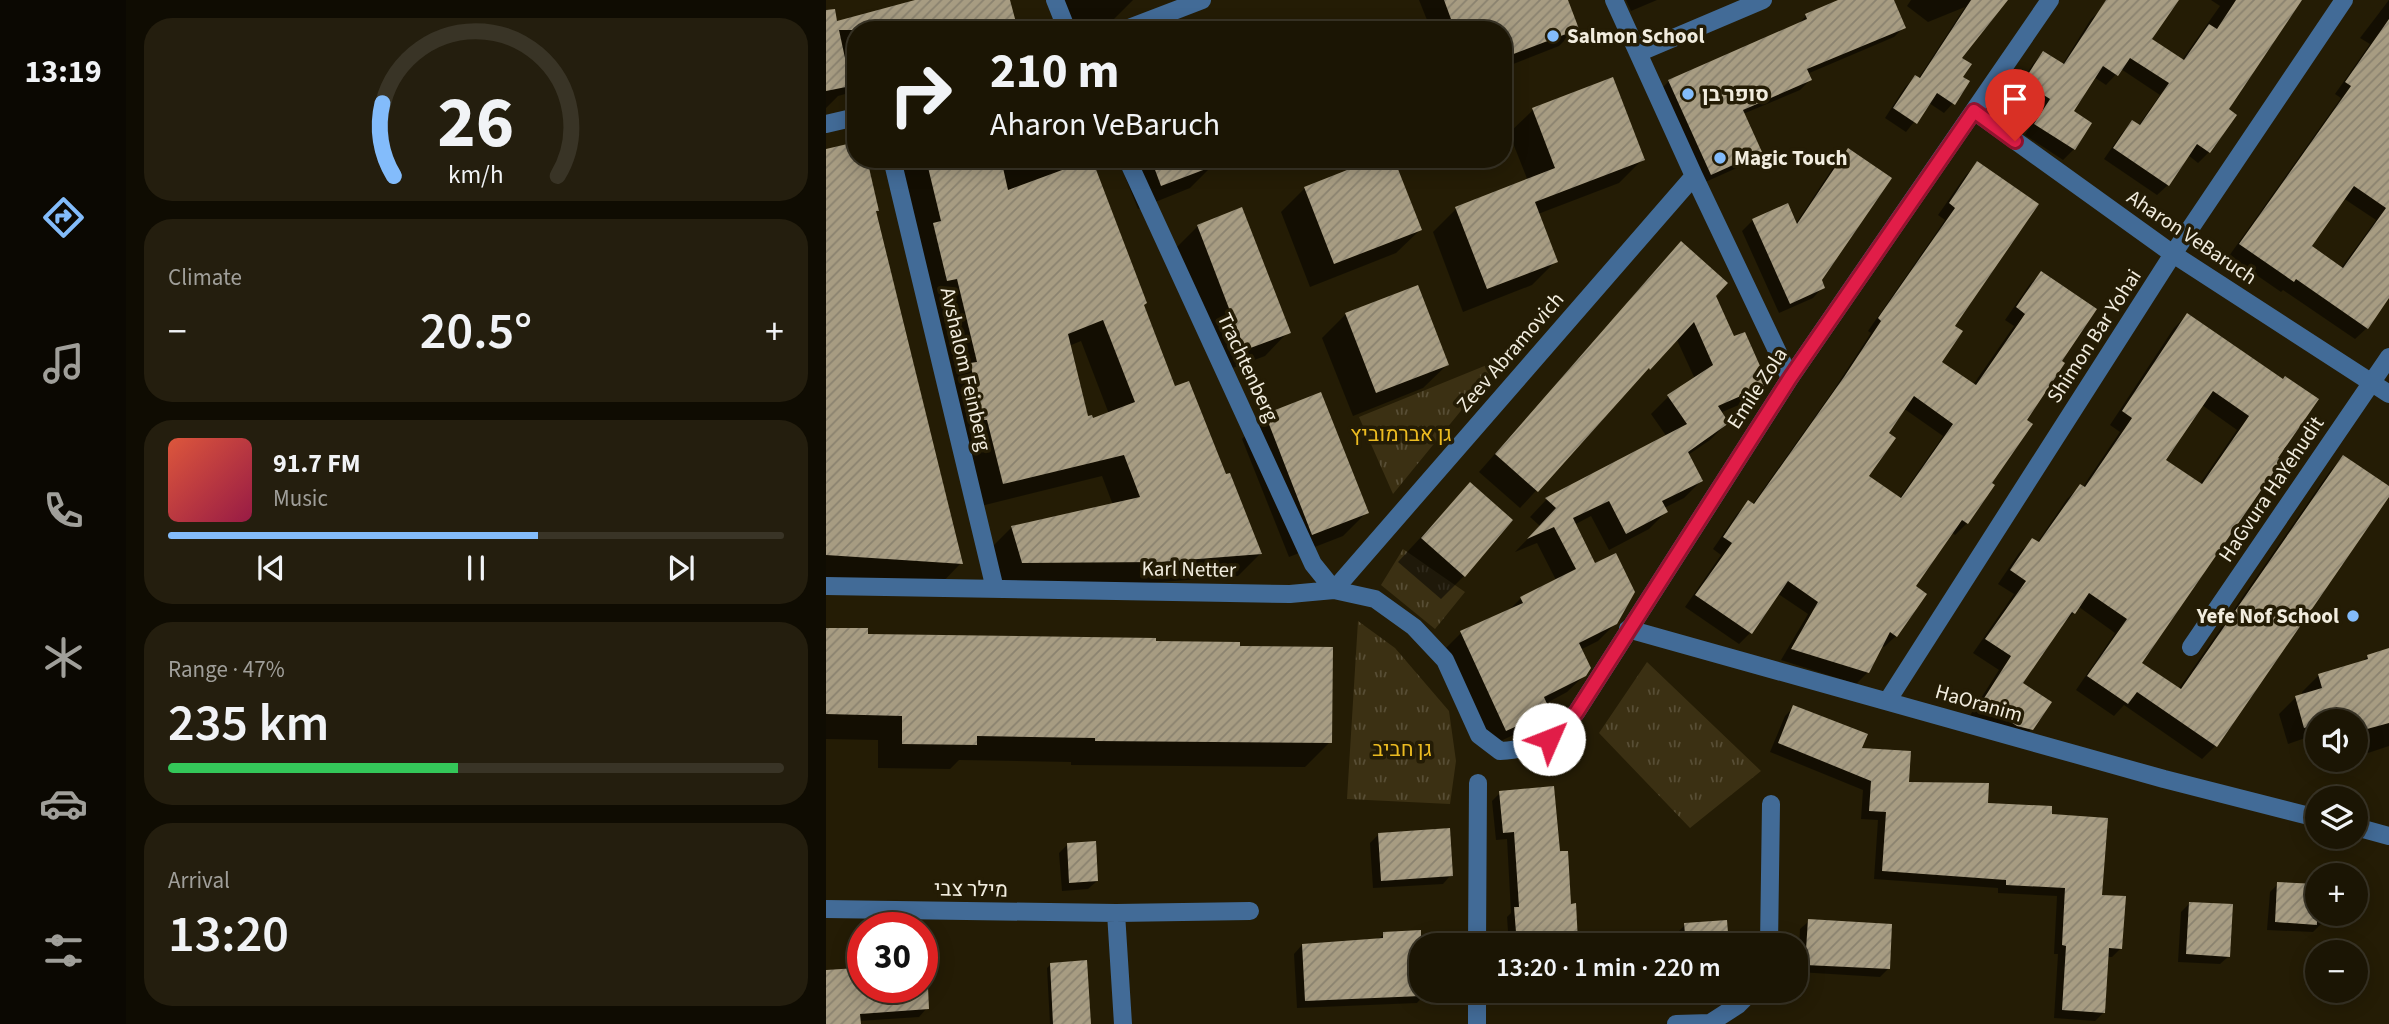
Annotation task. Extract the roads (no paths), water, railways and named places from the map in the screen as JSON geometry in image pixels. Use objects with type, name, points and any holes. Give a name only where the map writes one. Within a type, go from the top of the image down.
[{"type":"street","points":[[1055,0],[1064,21]]},
{"type":"street","points":[[1147,21],[1202,0]]},
{"type":"street","points":[[1614,0],[1790,378]]},
{"type":"street","points":[[1638,53],[1763,0]]},
{"type":"street","name":"Emile Zola","points":[[1479,735],[1500,751],[1523,750],[1549,739],[1576,713],[1790,378],[2050,0]]},
{"type":"street","name":"Shimon Bar Yohai","points":[[1888,700],[2173,254],[2344,0]]},
{"type":"street","name":"Aharon VeBaruch","points":[[1974,111],[2173,254],[2389,394]]},
{"type":"street","points":[[826,124],[847,119]]},
{"type":"street","name":"Avshalom Feinberg","points":[[894,168],[995,589]]},
{"type":"street","name":"Trachtenberg","points":[[1131,168],[1313,564],[1334,590]]},
{"type":"street","name":"Zeev Abramovich","points":[[1334,590],[1694,176]]},
{"type":"street","name":"HaGvura HaYehudit","points":[[2191,648],[2389,357]]},
{"type":"street","name":"Karl Netter","points":[[826,586],[1290,594],[1334,590],[1375,599],[1414,626],[1445,660],[1479,735]]},
{"type":"street","name":"HaOranim","points":[[1629,629],[2164,779],[2305,815]]},
{"type":"street","points":[[1477,933],[1478,783]]},
{"type":"street","points":[[1769,933],[1771,804]]},
{"type":"street","points":[[2368,830],[2389,836]]},
{"type":"street","name":"מילר צבי","points":[[826,909],[1116,914],[1250,911]]},
{"type":"street","points":[[1116,914],[1122,1024]]},
{"type":"street","points":[[1477,1003],[1477,1024]]},
{"type":"street","points":[[1676,1024],[1710,1023],[1740,1003]]},
{"type":"place","name":"Salmon School","points":[[1553,36]]},
{"type":"place","name":"סופר בן","points":[[1688,94]]},
{"type":"place","name":"Magic Touch","points":[[1720,158]]},
{"type":"place","name":"Yefe Nof School","points":[[2353,616]]},
{"type":"park label","name":"גן אברמוביץ","points":[[1401,434]]},
{"type":"park label","name":"גן חביב","points":[[1402,749]]}]
